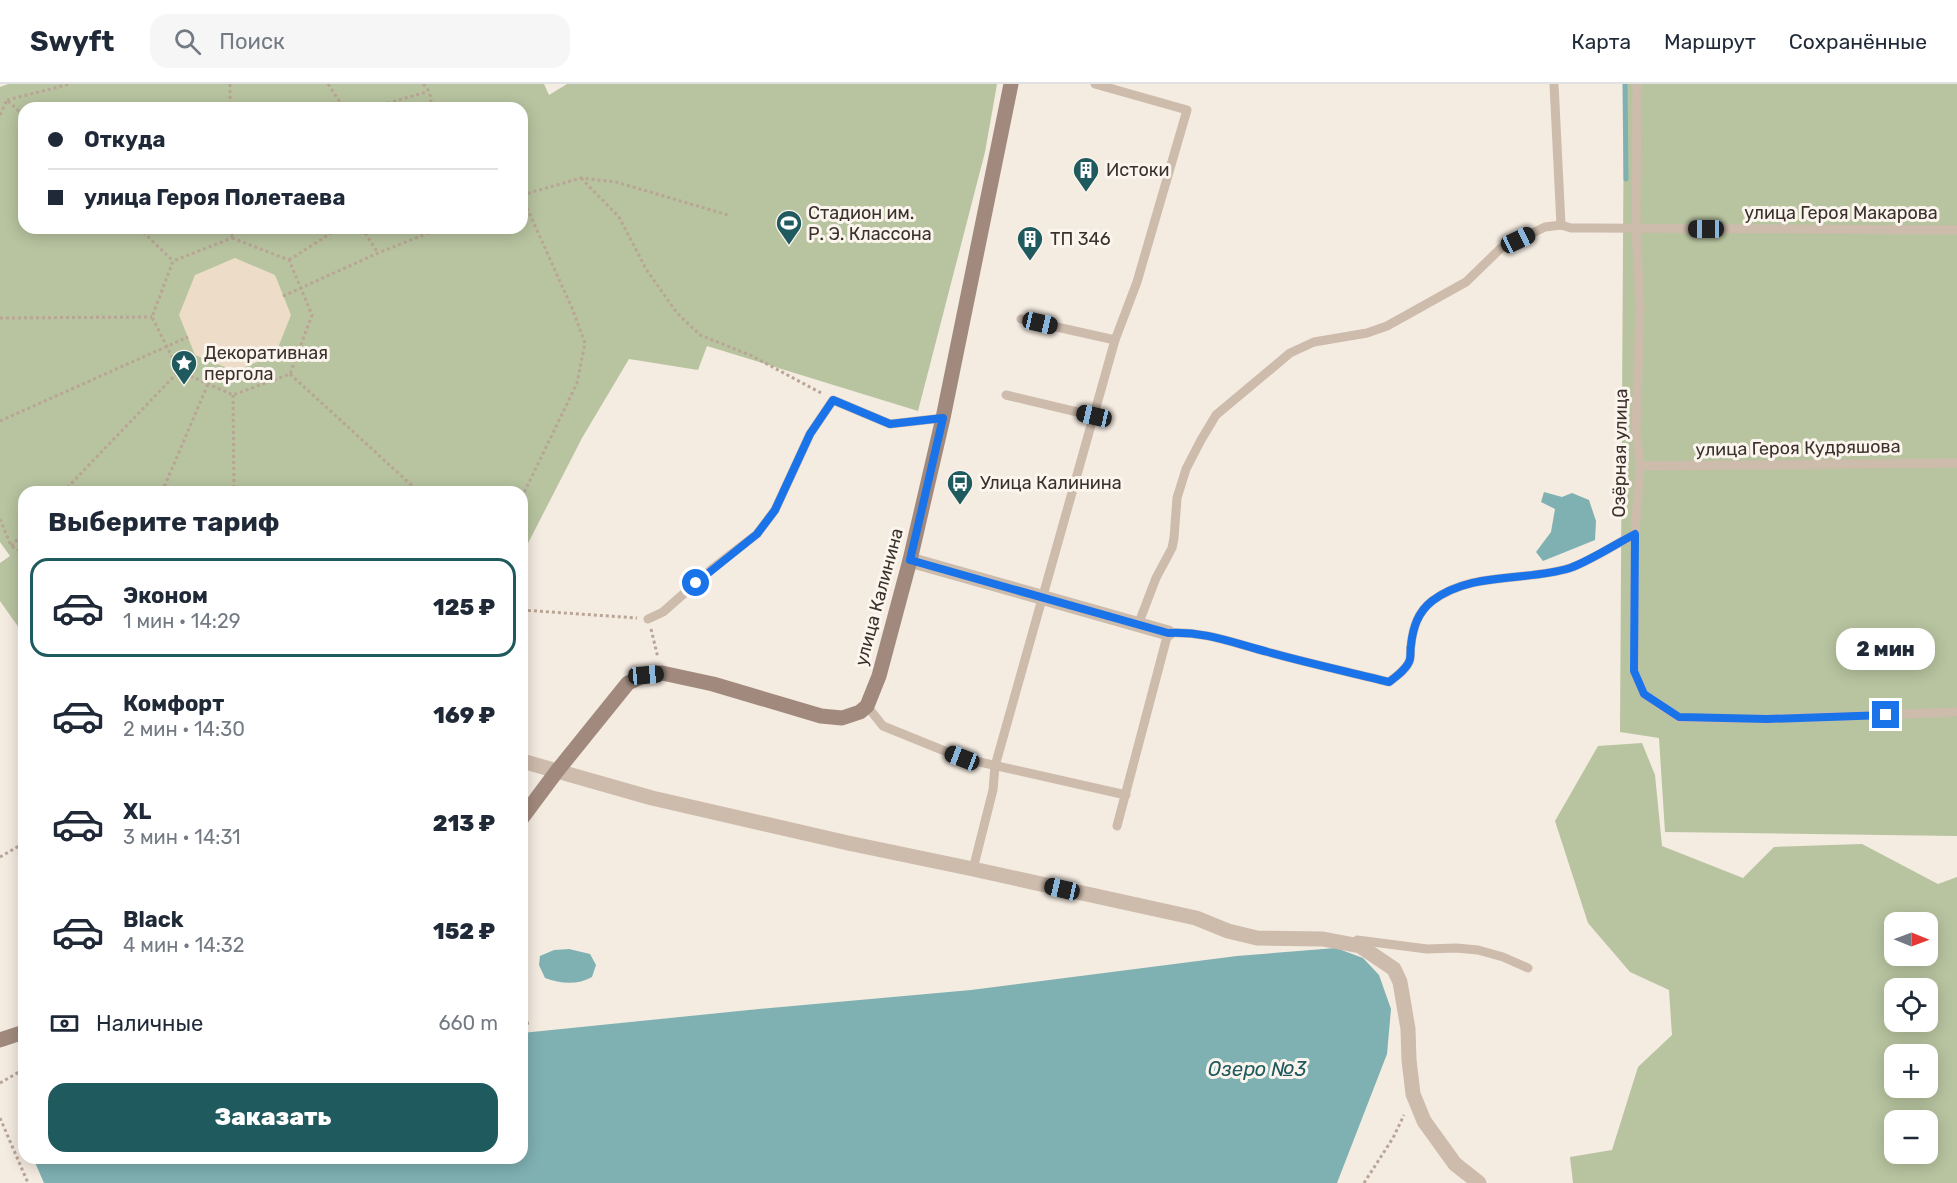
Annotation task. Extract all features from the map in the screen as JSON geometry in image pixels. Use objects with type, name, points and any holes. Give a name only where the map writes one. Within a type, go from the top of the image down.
[{"type":"street","name":"улица Калинина","points":[[867,706],[879,676],[910,560],[943,418],[1011,84]]},
{"type":"street","points":[[910,560],[1168,633]]},
{"type":"street","points":[[528,810],[627,683],[646,675],[662,673],[713,684],[821,716],[843,718],[860,712],[867,706]]},
{"type":"street","points":[[528,763],[652,798],[1196,918],[1228,931],[1257,938],[1323,939],[1360,946],[1394,969],[1400,982],[1408,1029],[1413,1094],[1424,1121],[1455,1164],[1479,1183]]},
{"type":"street","points":[[0,1040],[18,1034]]},
{"type":"lane","points":[[974,869],[993,790],[995,766],[1042,596],[1115,340],[1137,282],[1187,110],[1095,84]]},
{"type":"lane","points":[[1554,84],[1561,225]]},
{"type":"lane","name":"Озёрная улица","points":[[1168,633],[1207,634],[1267,652],[1389,682],[1400,674],[1410,660],[1411,645],[1420,611],[1434,600],[1448,592],[1474,583],[1545,574],[1572,568],[1635,534],[1640,466],[1635,429],[1640,308],[1636,229],[1636,84]]},
{"type":"lane","name":"улица Героя Макарова","points":[[1138,625],[1156,578],[1172,549],[1177,498],[1186,469],[1216,415],[1290,353],[1314,342],[1367,333],[1387,326],[1466,282],[1501,248],[1545,227],[1561,225],[1571,228],[1636,229],[1957,230]]},
{"type":"lane","points":[[1021,319],[1115,340]]},
{"type":"lane","points":[[1006,395],[1094,416]]},
{"type":"lane","points":[[648,619],[663,612],[713,568],[757,534],[775,510],[810,434],[833,400],[890,424],[943,418]]},
{"type":"lane","name":"улица Героя Кудряшова","points":[[1640,466],[1957,463]]},
{"type":"lane","points":[[1635,534],[1634,671],[1644,694],[1679,717],[1767,719],[1957,712]]},
{"type":"lane","points":[[1118,826],[1168,633]]},
{"type":"lane","points":[[867,706],[883,726],[962,758],[1126,795]]},
{"type":"lane","points":[[1339,941],[1351,939],[1427,950],[1456,948],[1478,950],[1503,957],[1528,968]]},
{"type":"path","points":[[7,100],[70,84]]},
{"type":"path","points":[[230,84],[230,102]]},
{"type":"path","points":[[328,84],[340,102]]},
{"type":"path","points":[[423,84],[428,88],[431,102]]},
{"type":"path","points":[[391,102],[427,92]]},
{"type":"path","points":[[0,116],[7,100]]},
{"type":"path","points":[[7,100],[18,110]]},
{"type":"path","points":[[581,178],[619,217],[646,269],[677,313],[700,335],[752,356],[833,400]]},
{"type":"path","points":[[528,194],[581,178],[616,182],[728,215]]},
{"type":"path","points":[[527,486],[577,383],[585,343],[573,308],[528,209]]},
{"type":"path","points":[[145,234],[173,261]]},
{"type":"path","points":[[289,260],[330,234]]},
{"type":"path","points":[[366,234],[378,253]]},
{"type":"path","points":[[283,296],[422,234]]},
{"type":"path","points":[[232,238],[289,260],[312,315],[290,374],[232,395],[179,371],[152,317],[173,261],[232,238]]},
{"type":"path","points":[[0,318],[152,317]]},
{"type":"path","points":[[0,421],[188,337]]},
{"type":"path","points":[[69,486],[179,371]]},
{"type":"path","points":[[290,374],[412,486]]},
{"type":"path","points":[[165,486],[208,384]]},
{"type":"path","points":[[232,395],[234,486]]},
{"type":"path","points":[[0,519],[11,546],[18,550]]},
{"type":"path","points":[[11,546],[18,539]]},
{"type":"path","points":[[528,610],[648,619],[662,673]]},
{"type":"path","points":[[0,857],[18,846]]},
{"type":"path","points":[[0,1083],[18,1072]]},
{"type":"path","points":[[1364,1183],[1393,1138],[1413,1094]]},
{"type":"path","points":[[0,1118],[18,1160]]},
{"type":"path","points":[[20,1164],[28,1183]]},
{"type":"green space","points":[[8,84],[544,84],[549,95],[567,84],[997,84],[985,152],[918,411],[707,346],[698,370],[629,359],[582,438],[528,543],[528,486],[18,486],[18,626],[0,601],[0,563],[10,556],[0,542],[0,87]]},
{"type":"green space","points":[[1624,84],[1957,84],[1957,836],[1665,832],[1659,738],[1620,732]]},
{"type":"green space","points":[[1642,743],[1655,775],[1662,846],[1743,878],[1774,847],[1862,844],[1938,884],[1957,877],[1957,1183],[1573,1183],[1570,1157],[1612,1150],[1638,1067],[1672,1035],[1669,990],[1630,972],[1588,923],[1555,821],[1598,746]]},
{"type":"shaded area","points":[[235,258],[275,275],[291,315],[275,355],[235,371],[195,355],[179,315],[195,275]]},
{"type":"water","points":[[1544,492],[1562,497],[1572,493],[1589,500],[1596,521],[1595,540],[1543,561],[1536,552],[1551,532],[1555,509],[1541,502]]},
{"type":"water","name":"Озеро №3","points":[[1336,948],[1363,958],[1379,975],[1391,1009],[1387,1054],[1337,1183],[44,1183],[36,1164],[528,1164],[528,1032],[971,990],[1237,956]]},
{"type":"water","points":[[569,949],[590,954],[596,965],[592,977],[569,983],[545,978],[539,965],[540,956],[554,950]]},
{"type":"waterway","points":[[1625,84],[1626,179]]},
{"type":"place","name":"Истоки","points":[[1086,193]]},
{"type":"place","name":"Стадион им. Р. Э. Классона","points":[[789,246]]},
{"type":"place","name":"ТП 346","points":[[1030,262]]},
{"type":"place","name":"Декоративная пергола","points":[[184,386]]},
{"type":"place","name":"Улица Калинина","points":[[960,506]]},
{"type":"route","points":[[696,583],[757,534],[775,510],[810,434],[833,400],[890,424],[943,418],[910,560],[1168,633],[1207,634],[1267,652],[1389,682],[1400,674],[1410,660],[1414,629],[1420,611],[1434,600],[1448,592],[1474,583],[1545,574],[1572,568],[1635,534],[1634,671],[1644,694],[1679,717],[1767,719],[1886,715]]}]
